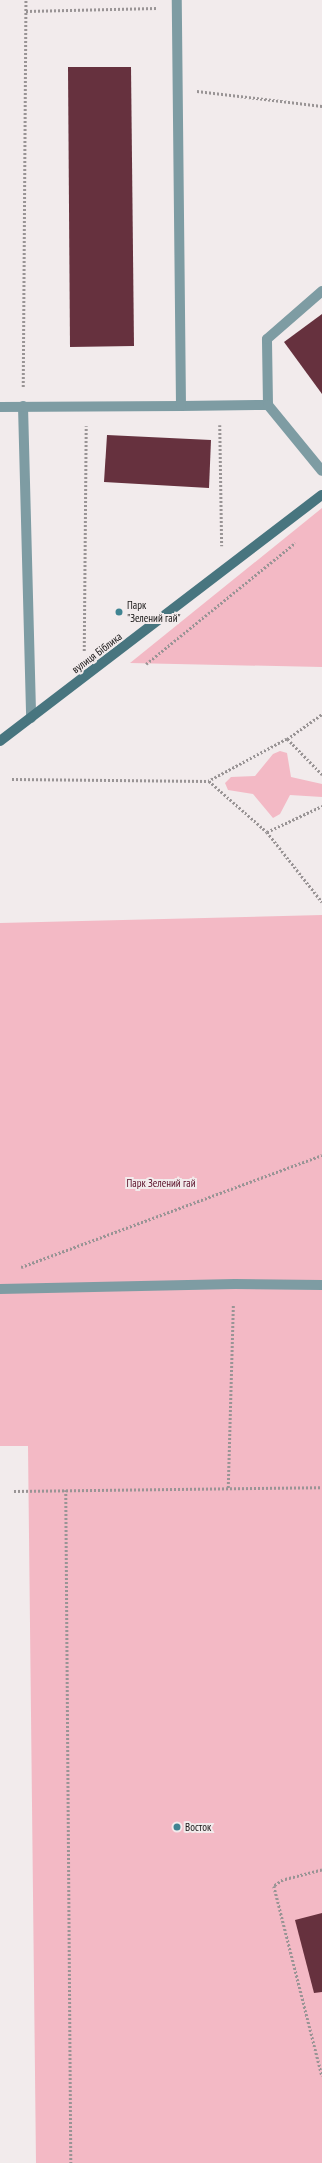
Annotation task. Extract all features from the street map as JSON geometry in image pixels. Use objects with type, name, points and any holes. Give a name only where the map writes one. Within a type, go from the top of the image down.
[{"type":"street","points":[[177,4],[181,406]]},
{"type":"street","points":[[322,291],[267,339],[268,405],[322,471]]},
{"type":"street","points":[[0,407],[268,405]]},
{"type":"street","points":[[23,406],[31,718]]},
{"type":"street","name":"вулиця Біблика","points":[[0,741],[322,496]]},
{"type":"street","points":[[0,1289],[234,1284],[322,1285]]},
{"type":"path","points":[[23,406],[26,0]]},
{"type":"path","points":[[26,11],[177,4]]},
{"type":"path","points":[[178,89],[322,106]]},
{"type":"path","points":[[220,422],[223,553]]},
{"type":"path","points":[[84,659],[86,424]]},
{"type":"path","points":[[146,664],[298,541]]},
{"type":"path","points":[[12,779],[209,781],[287,739],[322,714]]},
{"type":"path","points":[[287,739],[322,775]]},
{"type":"path","points":[[209,781],[268,832],[322,902]]},
{"type":"path","points":[[268,832],[322,806]]},
{"type":"path","points":[[14,1270],[322,1155]]},
{"type":"path","points":[[228,1488],[234,1284]]},
{"type":"path","points":[[14,1490],[322,1487]]},
{"type":"path","points":[[66,1490],[71,2163]]},
{"type":"path","points":[[322,1870],[283,1880],[274,1886],[322,2076]]},
{"type":"green space","points":[[322,508],[322,667],[130,663]]},
{"type":"green space","points":[[280,751],[287,753],[291,777],[322,784],[322,797],[290,795],[280,814],[273,818],[253,794],[228,790],[225,783],[231,777],[255,776],[273,754]]},
{"type":"green space","name":"Восток","points":[[322,915],[322,2163],[36,2163],[28,1446],[0,1446],[0,923]]},
{"type":"building","points":[[68,67],[131,67],[134,346],[70,347]]},
{"type":"building","points":[[322,314],[322,394],[284,342]]},
{"type":"building","points":[[107,435],[211,440],[209,488],[104,482]]},
{"type":"building","points":[[322,1913],[322,1992],[314,1993],[295,1920]]},
{"type":"place","name":"Парк \"Зелений гай\"","points":[[119,612]]},
{"type":"place","name":"Восток","points":[[177,1827]]},
{"type":"park label","name":"Парк Зелений гай","points":[[161,1183]]}]
